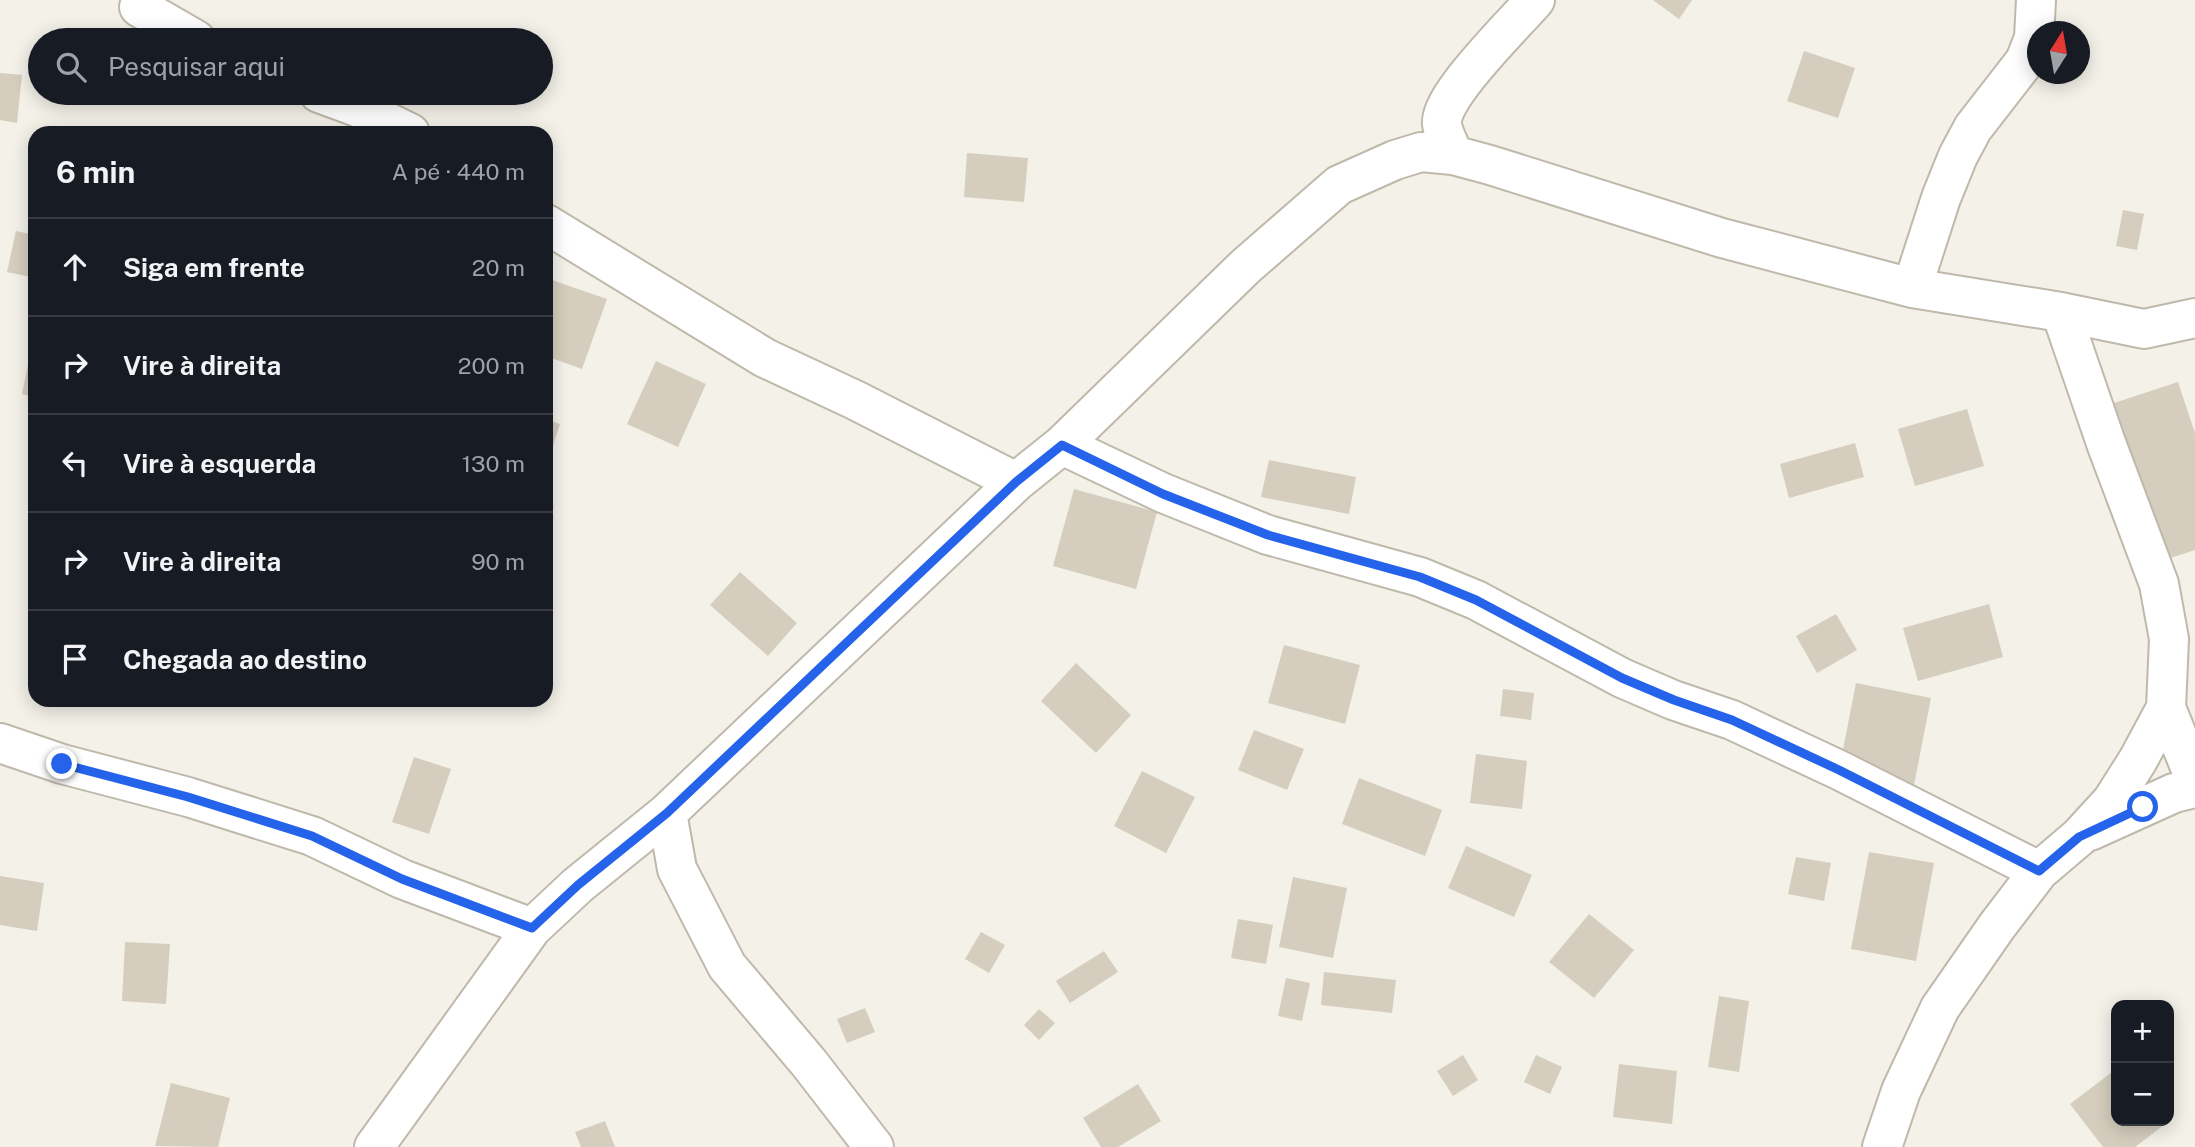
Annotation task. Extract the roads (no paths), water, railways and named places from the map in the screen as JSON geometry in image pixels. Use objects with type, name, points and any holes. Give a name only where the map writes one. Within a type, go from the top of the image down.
[{"type":"street","points":[[1453,155],[1442,123],[1444,113],[1460,83],[1535,0]]},
{"type":"street","points":[[1912,288],[1958,156],[1973,128],[2025,61],[2034,38],[2036,0]]},
{"type":"street","points":[[139,7],[175,28]]},
{"type":"street","points":[[352,105],[396,126]]},
{"type":"street","points":[[374,1147],[532,928],[578,885],[667,813],[1016,482],[1062,445],[1246,266],[1339,185],[1395,160],[1421,152],[1453,155],[1722,238],[1912,288],[2144,329],[2195,318]]},
{"type":"street","points":[[553,228],[765,358],[855,400],[1016,482]]},
{"type":"street","points":[[2061,313],[2159,584],[2169,639],[2166,708],[2195,779]]},
{"type":"street","points":[[1062,445],[1163,494],[1268,535],[1420,577],[1476,600],[1622,678],[1732,720],[1839,770],[2039,871]]},
{"type":"street","points":[[1882,1147],[1901,1091],[1940,1008],[2039,871],[2079,837],[2112,801],[2166,708]]},
{"type":"street","points":[[0,743],[62,764],[188,797],[312,836],[402,879],[532,928]]},
{"type":"street","points":[[2079,837],[2174,793],[2195,788]]},
{"type":"street","points":[[667,813],[677,869],[727,966],[809,1063],[874,1147]]}]
